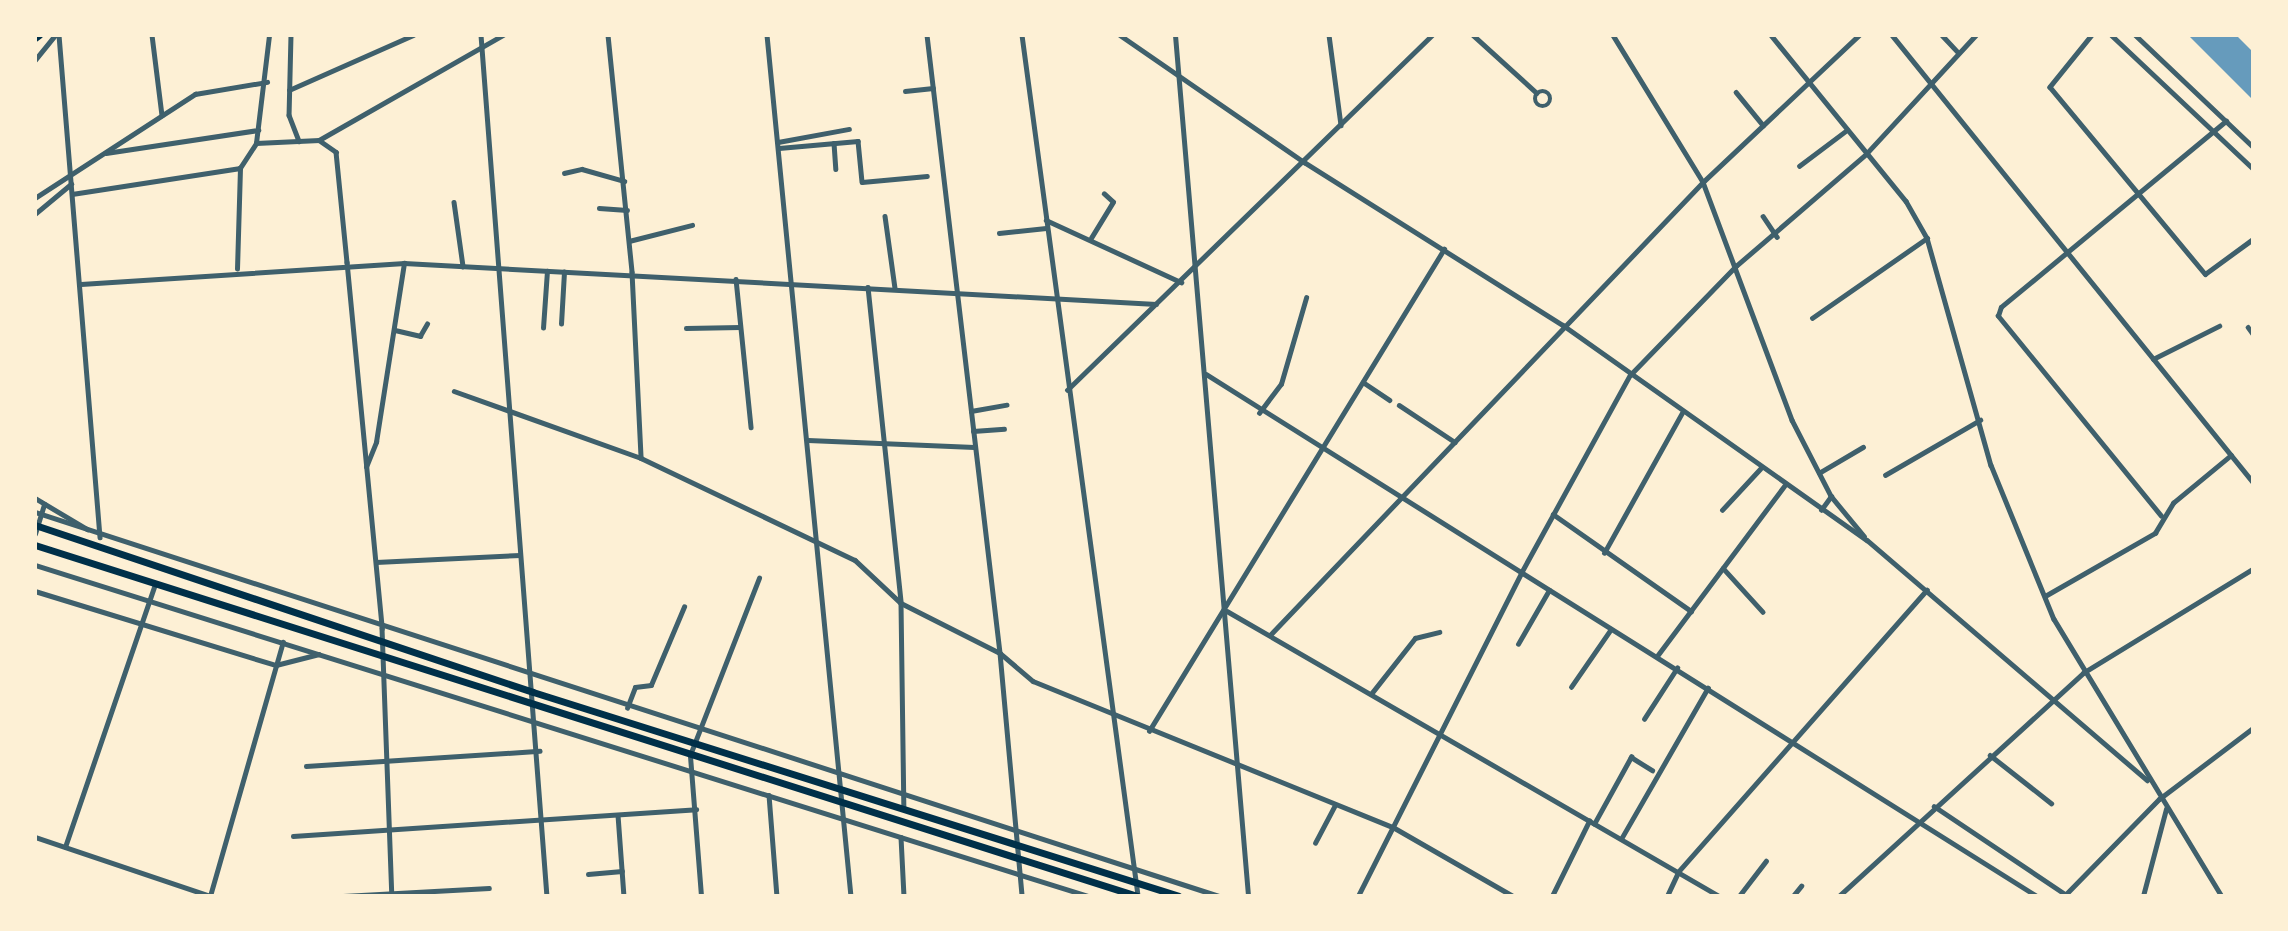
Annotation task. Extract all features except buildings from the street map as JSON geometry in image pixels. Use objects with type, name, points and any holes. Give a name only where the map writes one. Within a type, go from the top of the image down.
[{"type":"highway","points":[[36,528],[533,692],[1179,896]]},
{"type":"highway","points":[[35,545],[1137,896]]},
{"type":"street","points":[[35,60],[57,35]]},
{"type":"street","points":[[57,35],[81,284],[100,537]]},
{"type":"street","points":[[152,35],[162,115]]},
{"type":"street","points":[[237,270],[240,168],[256,142],[267,82],[269,35]]},
{"type":"street","points":[[290,35],[289,116],[299,141]]},
{"type":"street","points":[[289,90],[413,35]]},
{"type":"street","points":[[481,35],[503,269],[530,676],[538,723],[547,896]]},
{"type":"street","points":[[256,142],[319,140],[503,35]]},
{"type":"street","points":[[608,35],[632,272],[641,458]]},
{"type":"street","points":[[767,35],[843,789],[851,896]]},
{"type":"street","points":[[927,35],[1000,653],[1021,858],[1022,896]]},
{"type":"street","points":[[1022,35],[1110,716],[1137,896]]},
{"type":"street","points":[[1120,35],[1304,162],[1563,325],[1784,486],[1867,540],[1927,590],[2048,702],[2147,780]]},
{"type":"street","points":[[1175,35],[1227,611],[1248,896]]},
{"type":"street","points":[[1329,35],[1341,126]]},
{"type":"street","points":[[1067,391],[1432,35]]},
{"type":"street","points":[[1473,35],[1537,93]]},
{"type":"street","points":[[1613,35],[1703,182],[1792,420],[1831,496],[1867,540]]},
{"type":"street","points":[[1771,35],[1866,154],[1927,238],[1980,420],[2045,596],[2084,673],[2147,780],[2222,896]]},
{"type":"street","points":[[1270,635],[1402,500],[1563,325],[1703,182],[1811,83],[1858,35]]},
{"type":"street","points":[[1892,35],[2067,257],[2253,482]]},
{"type":"street","points":[[1942,35],[1958,52]]},
{"type":"street","points":[[1358,896],[1521,573],[1630,375],[1736,266],[1777,237],[1866,154],[1976,35]]},
{"type":"street","points":[[2092,35],[2050,87],[2205,274],[2253,239]]},
{"type":"street","points":[[2111,35],[2253,169]]},
{"type":"street","points":[[2135,35],[2253,147]]},
{"type":"street","points":[[35,198],[70,170],[105,153],[162,115],[204,92],[267,82]]},
{"type":"street","points":[[905,91],[933,88]]},
{"type":"street","points":[[1736,92],[1763,125]]},
{"type":"street","points":[[2161,516],[2001,324],[2001,307],[2067,257],[2226,121]]},
{"type":"street","points":[[778,142],[849,129]]},
{"type":"street","points":[[105,153],[258,130]]},
{"type":"street","points":[[1799,166],[1847,130]]},
{"type":"street","points":[[319,140],[336,152],[347,262],[364,471],[382,628],[379,655],[382,761],[392,894]]},
{"type":"street","points":[[779,148],[858,141],[862,182],[927,176]]},
{"type":"street","points":[[834,143],[836,169]]},
{"type":"street","points":[[72,194],[240,168]]},
{"type":"street","points":[[564,173],[582,169],[624,181]]},
{"type":"street","points":[[35,214],[71,184]]},
{"type":"street","points":[[1091,238],[1113,202],[1104,194]]},
{"type":"street","points":[[454,202],[463,266]]},
{"type":"street","points":[[599,208],[627,210]]},
{"type":"street","points":[[885,216],[895,288]]},
{"type":"street","points":[[1763,216],[1777,237]]},
{"type":"street","points":[[1046,220],[1091,238],[1181,282]]},
{"type":"street","points":[[629,241],[692,225]]},
{"type":"street","points":[[999,233],[1046,228]]},
{"type":"street","points":[[1812,318],[1927,238]]},
{"type":"street","points":[[1149,732],[1226,600],[1444,249]]},
{"type":"street","points":[[81,284],[347,262],[404,262],[564,272],[632,272],[1157,304]]},
{"type":"street","points":[[364,471],[376,442],[404,262]]},
{"type":"street","points":[[543,328],[547,271]]},
{"type":"street","points":[[561,324],[564,272]]},
{"type":"street","points":[[736,279],[751,427]]},
{"type":"street","points":[[868,287],[901,603],[904,809]]},
{"type":"street","points":[[1259,413],[1281,384],[1306,298]]},
{"type":"street","points":[[394,330],[422,336],[427,324]]},
{"type":"street","points":[[2153,359],[2219,326]]},
{"type":"street","points":[[686,328],[740,327]]},
{"type":"street","points":[[2248,327],[2253,334]]},
{"type":"street","points":[[1206,374],[1259,413],[1795,740],[1920,818],[2037,896]]},
{"type":"street","points":[[1363,382],[1390,400]]},
{"type":"street","points":[[454,391],[512,415],[641,458],[855,559],[901,603],[1000,653],[1033,681],[1149,732],[1393,827],[1513,896]]},
{"type":"street","points":[[971,411],[1006,405]]},
{"type":"street","points":[[1399,405],[1455,442]]},
{"type":"street","points":[[1604,553],[1682,412]]},
{"type":"street","points":[[1885,475],[1980,420]]},
{"type":"street","points":[[974,430],[1004,429]]},
{"type":"street","points":[[808,440],[974,447]]},
{"type":"street","points":[[1819,472],[1863,447]]},
{"type":"street","points":[[2045,596],[2155,533],[2161,516],[2231,455]]},
{"type":"street","points":[[1722,510],[1760,469]]},
{"type":"street","points":[[1657,656],[1784,486]]},
{"type":"street","points":[[1821,510],[1831,496]]},
{"type":"street","points":[[35,498],[100,537]]},
{"type":"street","points":[[36,528],[44,504]]},
{"type":"street","points":[[35,512],[100,537],[627,708],[1219,896]]},
{"type":"street","points":[[1553,514],[1604,553],[1690,611]]},
{"type":"street","points":[[376,562],[520,555]]},
{"type":"street","points":[[35,565],[1088,896]]},
{"type":"street","points":[[1723,568],[1763,612]]},
{"type":"street","points":[[1839,896],[1920,818],[2048,702],[2084,673],[2253,569]]},
{"type":"street","points":[[701,896],[690,755],[698,730],[723,684],[760,578]]},
{"type":"street","points":[[65,847],[155,584]]},
{"type":"street","points":[[1518,644],[1549,590]]},
{"type":"street","points":[[1667,896],[1678,872],[1927,590]]},
{"type":"street","points":[[35,591],[276,665],[321,653]]},
{"type":"street","points":[[627,708],[635,687],[651,685],[684,607]]},
{"type":"street","points":[[1227,611],[1719,896]]},
{"type":"street","points":[[1571,687],[1611,629]]},
{"type":"street","points":[[1371,694],[1415,638],[1439,632]]},
{"type":"street","points":[[35,836],[210,896],[283,642]]},
{"type":"street","points":[[1644,719],[1677,668]]},
{"type":"street","points":[[1620,839],[1708,688]]},
{"type":"street","points":[[1934,806],[2066,895],[2159,799],[2253,728]]},
{"type":"street","points":[[306,766],[540,751]]},
{"type":"street","points":[[1990,755],[2051,803]]},
{"type":"street","points":[[1552,896],[1591,822],[1630,757],[1652,770]]},
{"type":"street","points":[[769,795],[777,896]]},
{"type":"street","points":[[1315,843],[1335,805]]},
{"type":"street","points":[[293,836],[696,809]]},
{"type":"street","points":[[2143,896],[2166,809]]},
{"type":"street","points":[[618,814],[624,896]]},
{"type":"street","points":[[901,837],[904,896]]},
{"type":"street","points":[[1739,896],[1766,861]]},
{"type":"street","points":[[588,874],[622,871]]},
{"type":"street","points":[[1793,896],[1801,886]]},
{"type":"street","points":[[343,896],[489,888]]},
{"type":"water","points":[[2188,35],[2236,35],[2253,52],[2253,100]]}]
